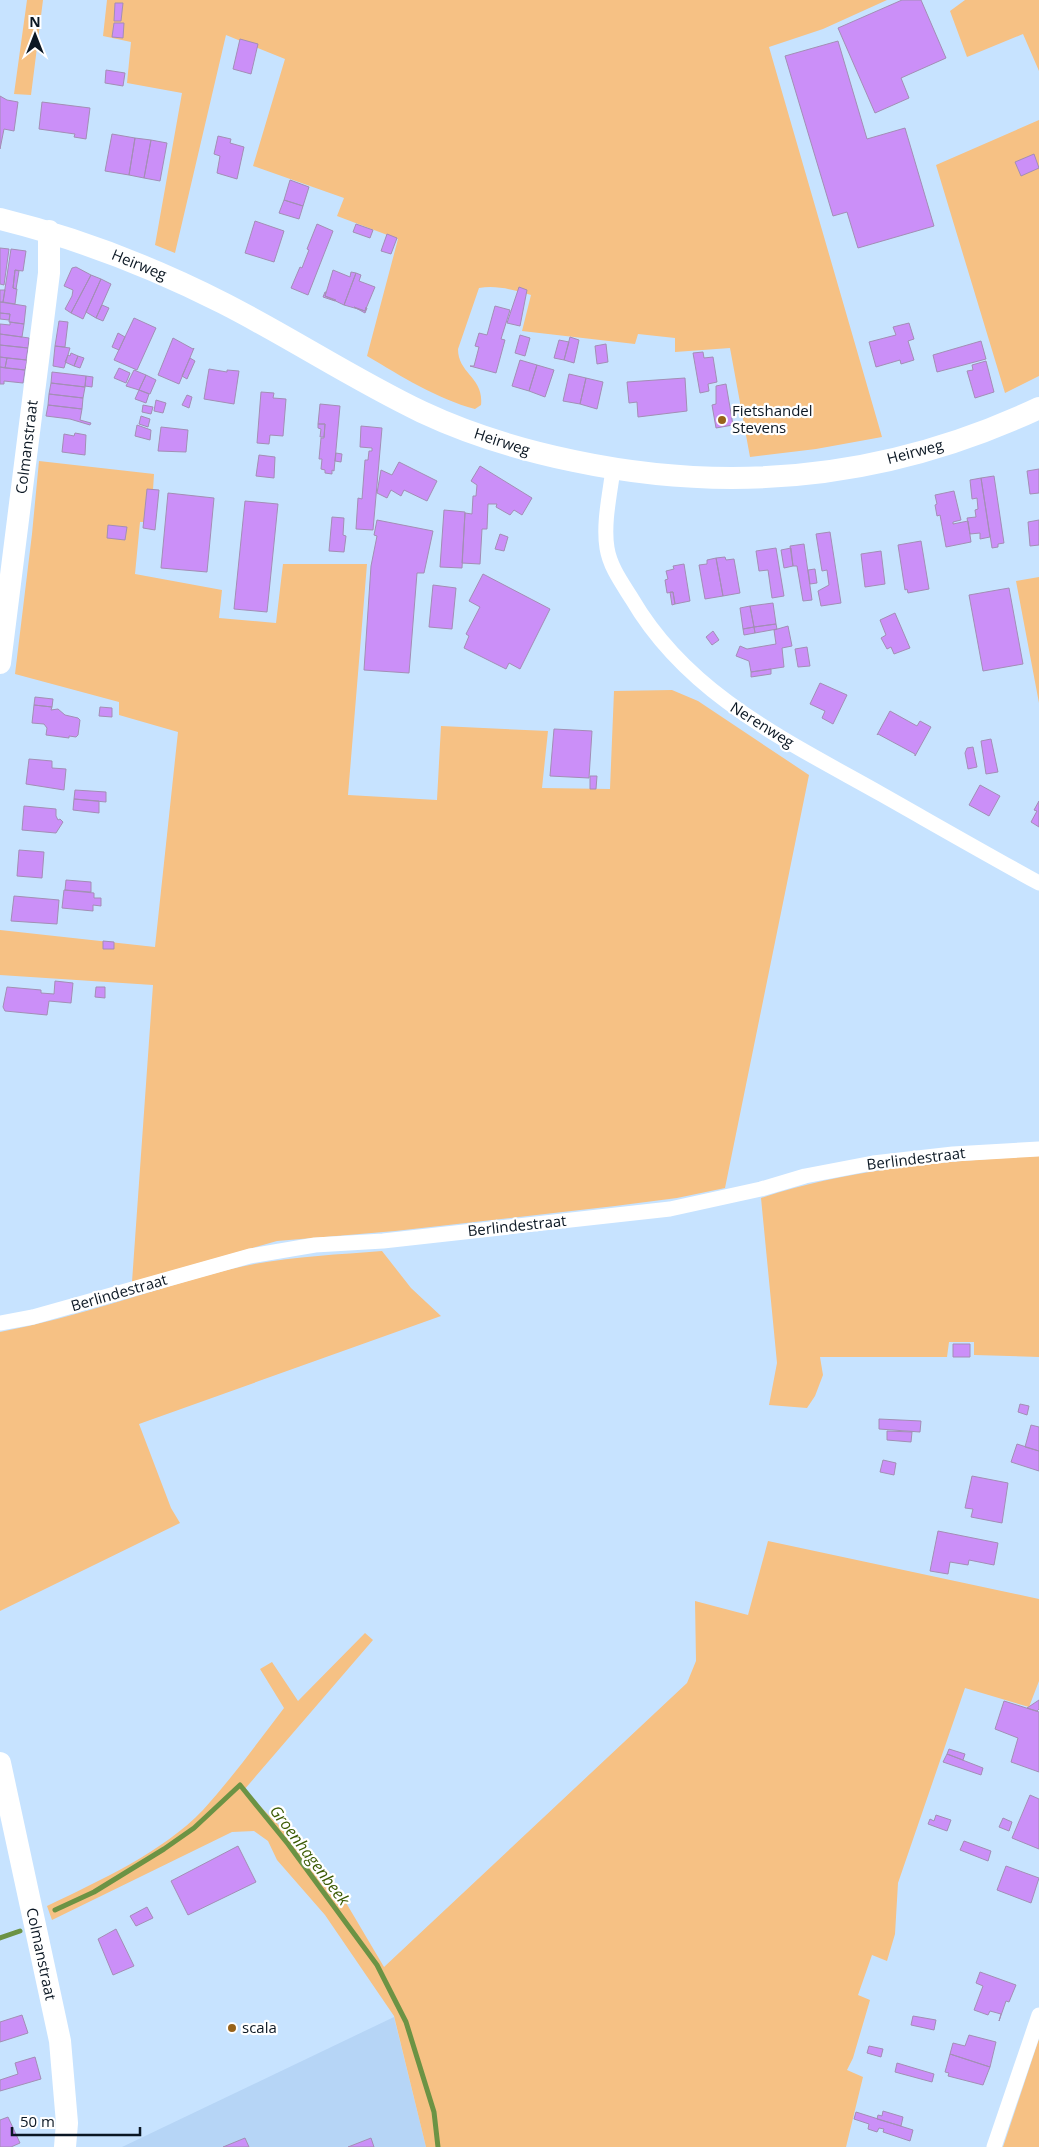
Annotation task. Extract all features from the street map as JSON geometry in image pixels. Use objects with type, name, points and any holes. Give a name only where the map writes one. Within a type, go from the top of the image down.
[{"type":"main road","name":"Heirweg","points":[[0,219],[49,231],[111,254],[210,296],[385,393],[424,413],[476,435],[528,452],[612,469],[677,477],[724,479],[780,478],[835,471],[931,449],[1019,418],[1039,408]]},
{"type":"main road","name":"Colmanstraat","points":[[0,663],[49,273],[49,231]]},
{"type":"main road","name":"Colmanstraat","points":[[0,1763],[60,2041],[67,2123],[65,2147]]},
{"type":"street","name":"Nerenweg","points":[[612,469],[607,548],[613,564],[644,619],[680,663],[724,701],[778,736],[1039,883]]},
{"type":"street","name":"Berlindestraat","points":[[0,1323],[33,1318],[250,1256],[315,1245],[383,1241],[670,1209],[761,1189],[805,1176],[873,1163],[953,1154],[1039,1149]]},
{"type":"street","points":[[994,2147],[1039,2015]]},
{"type":"shaded area","points":[[27,0],[43,0],[31,95],[14,94]]},
{"type":"shaded area","points":[[107,0],[887,0],[823,29],[769,47],[882,437],[816,449],[750,457],[730,348],[675,352],[675,338],[638,334],[635,344],[522,331],[531,295],[505,288],[479,288],[458,349],[462,364],[479,388],[481,405],[475,409],[433,393],[367,356],[398,239],[337,216],[344,198],[253,166],[285,59],[226,35],[175,253],[155,245],[182,93],[127,83],[131,42],[103,36]]},
{"type":"shaded area","points":[[965,0],[1039,0],[1039,71],[1023,34],[967,57],[950,11]]},
{"type":"shaded area","points":[[1039,120],[1039,376],[1005,393],[936,165]]},
{"type":"shaded area","points":[[39,461],[154,474],[151,522],[140,522],[135,574],[222,590],[219,618],[276,623],[283,564],[367,564],[348,795],[437,800],[441,726],[548,731],[542,788],[610,789],[614,691],[672,690],[698,701],[809,775],[725,1188],[677,1198],[615,1206],[395,1231],[277,1241],[132,1282],[153,985],[0,975],[0,930],[155,947],[178,732],[119,715],[119,702],[15,674]]},
{"type":"shaded area","points":[[1039,577],[1039,703],[1016,581]]},
{"type":"shaded area","points":[[1039,1156],[1039,1357],[974,1355],[974,1342],[949,1342],[947,1357],[820,1357],[823,1375],[815,1396],[807,1408],[769,1405],[777,1363],[761,1198],[829,1179],[864,1173],[969,1160]]},
{"type":"shaded area","points":[[382,1251],[411,1288],[441,1316],[139,1424],[171,1508],[180,1523],[0,1611],[0,1332],[58,1319],[231,1269],[306,1257]]},
{"type":"shaded area","points":[[768,1541],[1039,1599],[1039,1681],[1029,1707],[965,1688],[898,1883],[895,1934],[887,1961],[872,1955],[858,1995],[870,2000],[853,2058],[847,2070],[863,2077],[846,2147],[426,2147],[394,2016],[325,1915],[277,1860],[268,1841],[254,1831],[232,1832],[52,1920],[47,1906],[130,1864],[169,1839],[203,1810],[245,1760],[284,1708],[260,1669],[272,1662],[298,1701],[365,1633],[373,1640],[244,1790],[332,1879],[384,1967],[687,1683],[696,1661],[695,1601],[748,1615]]},
{"type":"shaded area","points":[[394,2017],[426,2147],[122,2147]]},
{"type":"shaded area","points":[[1039,2039],[1039,2147],[1003,2147]]},
{"type":"building","points":[[902,0],[921,0],[946,58],[901,78],[909,98],[875,113],[838,28]]},
{"type":"building","points":[[115,3],[123,3],[121,21],[114,21]]},
{"type":"building","points":[[114,23],[124,23],[123,38],[112,37]]},
{"type":"building","points":[[240,39],[258,44],[251,74],[233,69]]},
{"type":"building","points":[[838,41],[867,139],[905,128],[934,226],[858,248],[847,212],[833,216],[785,56]]},
{"type":"building","points":[[106,70],[125,73],[123,86],[105,83]]},
{"type":"building","points":[[0,96],[7,100],[18,102],[14,131],[4,129],[0,149]]},
{"type":"building","points":[[42,102],[90,108],[86,139],[74,137],[75,134],[39,129]]},
{"type":"building","points":[[112,134],[135,138],[129,175],[105,171]]},
{"type":"building","points":[[218,136],[231,139],[230,143],[244,147],[237,179],[217,173],[220,156],[214,154]]},
{"type":"building","points":[[135,138],[151,140],[144,178],[129,175]]},
{"type":"building","points":[[151,140],[167,143],[160,181],[144,178]]},
{"type":"building","points":[[1034,154],[1039,168],[1021,176],[1015,162]]},
{"type":"building","points":[[290,180],[309,187],[303,206],[284,200]]},
{"type":"building","points":[[284,200],[303,206],[299,219],[279,213]]},
{"type":"building","points":[[255,221],[284,231],[274,262],[245,253]]},
{"type":"building","points":[[317,224],[333,231],[308,295],[291,288],[300,267],[302,268]]},
{"type":"building","points":[[356,224],[373,230],[370,238],[353,232]]},
{"type":"building","points":[[387,234],[397,238],[391,254],[381,251]]},
{"type":"building","points":[[0,248],[9,249],[4,285],[0,284]]},
{"type":"building","points":[[11,249],[26,251],[23,271],[15,270],[13,288],[17,289],[15,304],[3,302]]},
{"type":"building","points":[[76,267],[91,275],[71,313],[65,309],[73,290],[64,286],[72,268]]},
{"type":"building","points":[[15,270],[19,271],[16,289],[13,288]]},
{"type":"building","points":[[333,270],[350,277],[351,272],[356,273],[344,305],[325,296]]},
{"type":"building","points":[[356,273],[361,275],[359,281],[375,287],[365,311],[344,305]]},
{"type":"building","points":[[91,275],[101,279],[83,319],[71,313]]},
{"type":"building","points":[[101,279],[111,284],[96,318],[86,312]]},
{"type":"building","points":[[519,287],[527,290],[520,326],[507,323]]},
{"type":"building","points":[[0,290],[5,290],[3,302],[0,302]]},
{"type":"building","points":[[325,292],[325,296],[336,300],[323,297]]},
{"type":"building","points":[[0,302],[26,306],[24,324],[9,322],[10,314],[0,313]]},
{"type":"building","points":[[102,305],[109,308],[103,321],[96,318]]},
{"type":"building","points":[[495,306],[510,310],[501,339],[505,340],[496,373],[470,366],[474,366],[479,347],[475,346],[479,333],[487,335]]},
{"type":"building","points":[[0,313],[10,314],[9,320],[0,319]]},
{"type":"building","points":[[134,318],[156,328],[137,370],[114,360]]},
{"type":"building","points":[[59,321],[68,322],[65,347],[55,346]]},
{"type":"building","points":[[10,322],[24,324],[22,337],[0,334],[0,324],[10,325]]},
{"type":"building","points":[[909,323],[914,339],[908,341],[914,360],[901,364],[900,360],[876,367],[869,342],[896,335],[893,327]]},
{"type":"building","points":[[118,333],[125,337],[119,350],[112,347]]},
{"type":"building","points":[[0,334],[29,338],[28,348],[0,345]]},
{"type":"building","points":[[520,335],[530,338],[525,356],[515,353]]},
{"type":"building","points":[[570,337],[579,340],[574,363],[564,360]]},
{"type":"building","points":[[173,338],[194,348],[179,384],[158,375]]},
{"type":"building","points":[[559,340],[569,342],[564,360],[554,358]]},
{"type":"building","points":[[981,341],[986,359],[937,372],[933,355]]},
{"type":"building","points":[[606,344],[608,362],[597,364],[595,346]]},
{"type":"building","points":[[0,345],[28,348],[26,360],[0,357]]},
{"type":"building","points":[[55,346],[70,348],[64,368],[53,366]]},
{"type":"building","points":[[703,352],[704,358],[713,357],[717,382],[708,384],[709,391],[700,393],[693,353]]},
{"type":"building","points":[[71,353],[78,356],[74,366],[65,362]]},
{"type":"building","points":[[78,356],[84,358],[80,368],[74,366]]},
{"type":"building","points":[[0,357],[7,358],[5,368],[0,367]]},
{"type":"building","points":[[7,358],[27,360],[25,370],[5,368]]},
{"type":"building","points":[[190,358],[195,361],[187,379],[182,376]]},
{"type":"building","points":[[520,360],[537,365],[529,391],[512,386]]},
{"type":"building","points":[[986,361],[994,392],[975,398],[967,371],[973,370],[972,365]]},
{"type":"building","points":[[537,365],[554,370],[545,397],[529,391]]},
{"type":"building","points":[[0,367],[25,370],[23,383],[4,381],[4,384],[0,384]]},
{"type":"building","points":[[119,368],[130,373],[126,383],[114,378]]},
{"type":"building","points":[[209,369],[227,372],[227,370],[239,371],[234,404],[204,399]]},
{"type":"building","points":[[134,370],[146,375],[139,390],[126,386]]},
{"type":"building","points":[[52,372],[86,376],[85,387],[51,383]]},
{"type":"building","points":[[569,374],[586,378],[580,404],[563,401]]},
{"type":"building","points":[[146,375],[156,380],[150,394],[139,390]]},
{"type":"building","points":[[86,376],[93,377],[92,387],[85,386]]},
{"type":"building","points":[[586,378],[603,382],[597,409],[580,404]]},
{"type":"building","points":[[685,378],[687,411],[638,417],[637,402],[629,403],[627,382]]},
{"type":"building","points":[[51,383],[85,387],[83,398],[49,394]]},
{"type":"building","points":[[726,384],[733,425],[716,428],[712,405],[716,404],[716,386]]},
{"type":"building","points":[[139,390],[149,394],[146,403],[135,399]]},
{"type":"building","points":[[261,392],[274,393],[273,398],[286,399],[283,436],[270,435],[269,444],[257,443]]},
{"type":"building","points":[[49,394],[83,398],[82,409],[48,405]]},
{"type":"building","points":[[187,395],[192,397],[189,408],[182,405]]},
{"type":"building","points":[[156,400],[166,403],[163,413],[154,411]]},
{"type":"building","points":[[320,404],[340,406],[334,471],[332,470],[332,474],[325,473],[325,470],[321,469],[322,459],[319,459],[321,438],[324,438],[325,424],[318,424]]},
{"type":"building","points":[[48,405],[82,409],[80,420],[91,423],[90,425],[70,419],[46,416]]},
{"type":"building","points":[[143,405],[153,407],[151,414],[142,412]]},
{"type":"building","points":[[141,416],[150,419],[148,427],[139,424]]},
{"type":"building","points":[[318,424],[325,424],[324,437],[320,437],[321,429],[318,428]]},
{"type":"building","points":[[137,425],[151,430],[150,440],[135,436]]},
{"type":"building","points":[[361,426],[382,428],[373,530],[356,529],[358,498],[362,499],[365,460],[368,460],[369,451],[372,451],[372,448],[360,447]]},
{"type":"building","points":[[161,427],[188,430],[186,452],[158,451]]},
{"type":"building","points":[[75,433],[86,435],[85,455],[62,452],[64,434],[74,436]]},
{"type":"building","points":[[336,453],[342,454],[341,462],[335,461]]},
{"type":"building","points":[[259,455],[275,457],[274,478],[256,476]]},
{"type":"building","points":[[399,462],[437,481],[427,501],[404,490],[401,496],[391,490],[387,498],[377,493],[381,470],[392,475]]},
{"type":"building","points":[[480,466],[532,498],[522,515],[514,510],[510,515],[496,507],[497,504],[488,504],[487,529],[482,529],[480,564],[462,563],[465,513],[472,514],[473,496],[476,496],[477,485],[471,481]]},
{"type":"building","points":[[1039,469],[1039,493],[1030,494],[1027,471]]},
{"type":"building","points":[[994,476],[1004,543],[992,548],[981,478]]},
{"type":"building","points":[[981,478],[990,537],[980,539],[980,533],[970,534],[967,518],[976,517],[975,510],[978,509],[977,498],[972,499],[970,480]]},
{"type":"building","points":[[147,489],[159,490],[155,530],[143,528]]},
{"type":"building","points":[[954,491],[961,520],[953,522],[953,524],[968,521],[971,542],[946,547],[940,515],[937,516],[935,495]]},
{"type":"building","points":[[168,493],[214,498],[207,572],[161,568]]},
{"type":"building","points":[[245,501],[278,504],[267,612],[234,609]]},
{"type":"building","points":[[444,510],[465,512],[462,568],[440,567]]},
{"type":"building","points":[[332,517],[344,518],[343,535],[346,536],[344,552],[329,551]]},
{"type":"building","points":[[377,520],[433,531],[424,573],[417,573],[409,673],[364,670],[371,566],[377,536],[374,535]]},
{"type":"building","points":[[1039,520],[1039,545],[1030,546],[1028,522]]},
{"type":"building","points":[[108,525],[127,527],[125,540],[107,538]]},
{"type":"building","points":[[830,532],[841,603],[821,606],[818,591],[829,585],[827,570],[822,571],[816,534]]},
{"type":"building","points":[[500,534],[508,537],[504,551],[495,549]]},
{"type":"building","points":[[921,541],[929,589],[908,593],[907,589],[905,590],[898,545]]},
{"type":"building","points":[[804,544],[812,600],[803,601],[797,566],[793,566],[790,546]]},
{"type":"building","points":[[776,548],[784,596],[772,598],[768,570],[759,571],[756,551]]},
{"type":"building","points":[[791,548],[793,566],[784,568],[781,550]]},
{"type":"building","points":[[881,551],[885,584],[865,587],[861,554]]},
{"type":"building","points":[[725,557],[726,560],[734,559],[740,593],[723,596],[716,558]]},
{"type":"building","points":[[716,558],[723,596],[705,599],[699,565],[707,564],[707,560]]},
{"type":"building","points":[[684,564],[690,601],[675,604],[673,592],[667,593],[665,580],[668,579],[666,571],[674,569],[673,566]]},
{"type":"building","points":[[815,569],[817,583],[810,584],[808,570]]},
{"type":"building","points":[[483,574],[550,609],[520,669],[509,663],[506,669],[464,648],[469,636],[466,634],[480,607],[469,601]]},
{"type":"building","points":[[433,585],[456,588],[452,629],[429,627]]},
{"type":"building","points":[[1009,588],[1023,664],[983,671],[969,595]]},
{"type":"building","points":[[670,592],[673,592],[675,604],[672,605]]},
{"type":"building","points":[[773,603],[776,624],[754,627],[750,606]]},
{"type":"building","points":[[750,606],[754,627],[743,629],[740,608]]},
{"type":"building","points":[[895,613],[910,648],[894,654],[891,647],[887,649],[881,638],[886,635],[880,620]]},
{"type":"building","points":[[776,624],[777,629],[755,633],[754,627]]},
{"type":"building","points":[[788,626],[792,646],[782,648],[784,667],[751,672],[749,661],[736,656],[740,646],[747,649],[776,644],[774,630]]},
{"type":"building","points":[[754,627],[755,633],[744,635],[743,629]]},
{"type":"building","points":[[713,631],[719,640],[712,645],[706,637]]},
{"type":"building","points":[[807,647],[810,666],[798,667],[795,649]]},
{"type":"building","points":[[771,669],[771,674],[751,677],[751,672]]},
{"type":"building","points":[[820,683],[847,695],[833,724],[822,718],[825,711],[810,704]]},
{"type":"building","points":[[35,697],[53,699],[52,707],[34,705]]},
{"type":"building","points":[[34,705],[52,707],[51,710],[58,709],[65,715],[78,718],[80,720],[78,735],[76,737],[69,736],[69,738],[46,735],[47,728],[44,724],[32,723]]},
{"type":"building","points":[[100,707],[112,708],[112,717],[99,716]]},
{"type":"building","points":[[890,711],[917,726],[920,721],[931,727],[915,756],[915,754],[877,735]]},
{"type":"building","points":[[554,729],[592,731],[589,778],[550,776]]},
{"type":"building","points":[[991,739],[998,772],[986,774],[981,741]]},
{"type":"building","points":[[973,747],[977,767],[968,769],[965,753],[967,748]]},
{"type":"building","points":[[29,759],[52,761],[52,768],[66,769],[64,790],[26,784]]},
{"type":"building","points":[[590,776],[597,776],[596,789],[590,789]]},
{"type":"building","points":[[980,785],[1000,796],[989,816],[969,805]]},
{"type":"building","points":[[75,790],[106,792],[106,802],[74,799]]},
{"type":"building","points":[[74,799],[99,801],[99,813],[73,810]]},
{"type":"building","points":[[1039,801],[1039,827],[1031,822],[1037,811],[1034,810]]},
{"type":"building","points":[[24,806],[56,809],[58,820],[60,819],[63,822],[56,833],[22,830]]},
{"type":"building","points":[[19,850],[44,852],[42,878],[17,876]]},
{"type":"building","points":[[66,880],[91,882],[91,892],[65,890]]},
{"type":"building","points":[[64,890],[94,893],[94,898],[101,898],[101,906],[93,905],[93,911],[62,908]]},
{"type":"building","points":[[14,896],[59,900],[57,924],[11,921]]},
{"type":"building","points":[[103,941],[114,942],[114,949],[103,949]]},
{"type":"building","points":[[55,981],[73,983],[71,1003],[49,1001],[47,1015],[5,1011],[3,1007],[7,987],[41,990],[41,993],[54,994]]},
{"type":"building","points":[[96,987],[105,987],[105,998],[95,997]]},
{"type":"building","points":[[953,1344],[970,1344],[970,1357],[953,1357]]},
{"type":"building","points":[[1020,1404],[1029,1406],[1027,1415],[1018,1412]]},
{"type":"building","points":[[879,1419],[921,1421],[920,1432],[879,1429]]},
{"type":"building","points":[[1031,1425],[1039,1427],[1039,1451],[1025,1447]]},
{"type":"building","points":[[887,1431],[912,1432],[911,1442],[887,1440]]},
{"type":"building","points":[[1017,1444],[1039,1451],[1039,1471],[1011,1462]]},
{"type":"building","points":[[883,1460],[896,1463],[894,1475],[880,1472]]},
{"type":"building","points":[[972,1476],[1008,1483],[1002,1523],[971,1517],[973,1509],[965,1508]]},
{"type":"building","points":[[938,1531],[998,1543],[994,1565],[969,1560],[968,1565],[950,1562],[948,1574],[930,1571]]},
{"type":"building","points":[[1039,1700],[1039,1709],[1037,1711],[1027,1708]]},
{"type":"building","points":[[1004,1701],[1039,1712],[1039,1772],[1011,1762],[1018,1738],[995,1729]]},
{"type":"building","points":[[949,1749],[965,1754],[963,1760],[947,1754]]},
{"type":"building","points":[[947,1754],[983,1768],[981,1775],[943,1762]]},
{"type":"building","points":[[1030,1795],[1039,1799],[1039,1849],[1012,1838]]},
{"type":"building","points":[[936,1815],[951,1820],[947,1831],[928,1824],[930,1819],[934,1821]]},
{"type":"building","points":[[1003,1818],[1012,1822],[1009,1831],[999,1827]]},
{"type":"building","points":[[964,1841],[991,1851],[988,1861],[960,1850]]},
{"type":"building","points":[[238,1846],[256,1882],[188,1915],[171,1881]]},
{"type":"building","points":[[1006,1866],[1039,1878],[1031,1903],[997,1890]]},
{"type":"building","points":[[147,1907],[153,1918],[136,1926],[130,1916]]},
{"type":"building","points":[[116,1929],[134,1966],[113,1975],[98,1939]]},
{"type":"building","points":[[980,1972],[1016,1985],[1009,2002],[1006,2001],[999,2021],[1001,2014],[990,2011],[988,2015],[974,2010],[983,1986],[976,1983]]},
{"type":"building","points":[[22,2015],[28,2033],[0,2042],[0,2022]]},
{"type":"building","points":[[913,2016],[936,2020],[934,2030],[911,2025]]},
{"type":"building","points":[[969,2035],[996,2042],[990,2067],[950,2054],[953,2043],[965,2046]]},
{"type":"building","points":[[869,2046],[883,2049],[881,2057],[867,2053]]},
{"type":"building","points":[[950,2054],[990,2067],[983,2085],[948,2076],[949,2073],[945,2072]]},
{"type":"building","points":[[35,2057],[41,2079],[0,2091],[0,2080],[18,2074],[15,2063]]},
{"type":"building","points":[[897,2063],[934,2074],[932,2082],[895,2072]]},
{"type":"building","points":[[883,2111],[903,2117],[901,2126],[877,2119],[878,2115],[882,2116]]},
{"type":"building","points":[[856,2112],[913,2130],[910,2141],[883,2132],[884,2129],[879,2128],[877,2132],[868,2129],[869,2124],[854,2119]]},
{"type":"building","points":[[8,2117],[20,2143],[11,2147],[0,2147],[0,2120]]},
{"type":"building","points":[[245,2138],[249,2147],[223,2147]]},
{"type":"building","points":[[371,2138],[374,2147],[348,2147]]},
{"type":"waterway","name":"Groenhagenbeek","points":[[55,1910],[94,1892],[164,1849],[194,1828],[240,1785],[288,1844],[377,1965],[406,2022],[434,2112],[438,2147]]},
{"type":"waterway","name":"Groenhagenbeek","points":[[0,1938],[20,1931]]},
{"type":"place","name":"Fietshandel Stevens","points":[[722,420]]},
{"type":"place","name":"scala","points":[[232,2028]]}]
